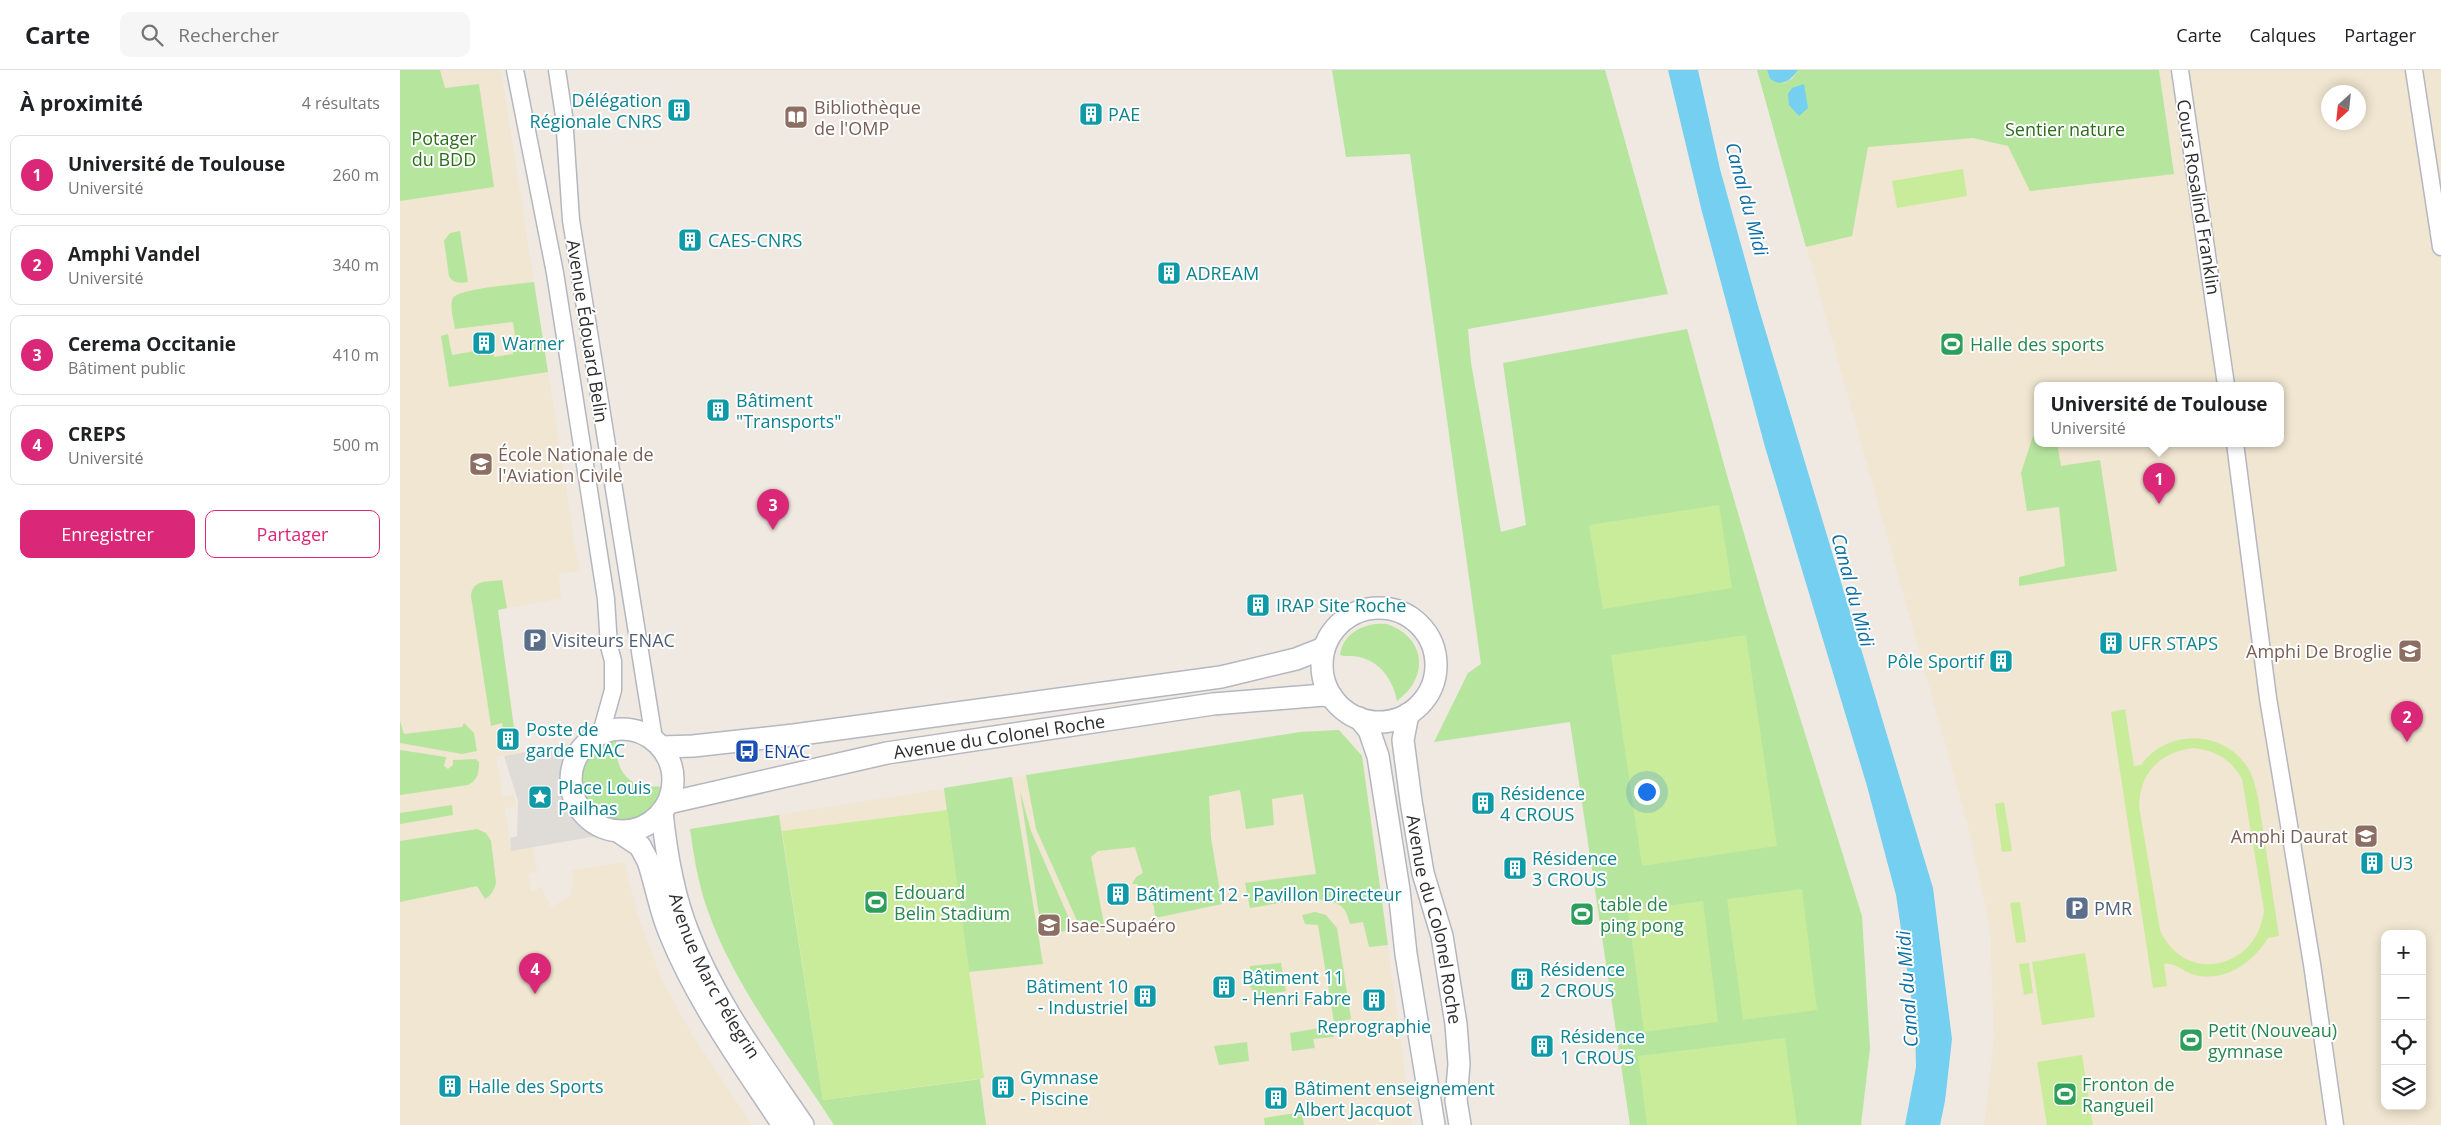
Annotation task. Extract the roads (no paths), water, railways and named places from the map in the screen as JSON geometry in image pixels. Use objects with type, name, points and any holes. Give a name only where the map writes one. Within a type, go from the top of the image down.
[{"type":"street","name":"Avenue Édouard Belin","points":[[515,70],[555,273],[606,600],[609,646],[613,661],[613,690],[601,733]]},
{"type":"street","name":"Avenue Édouard Belin","points":[[556,70],[564,116],[571,220],[658,743]]},
{"type":"street","name":"Cours Rosalind Franklin","points":[[2180,70],[2226,382]]},
{"type":"street","points":[[2414,70],[2441,248]]},
{"type":"street","points":[[2236,447],[2268,698],[2312,964],[2335,1125]]},
{"type":"street","points":[[1390,609],[1415,621],[1427,635],[1432,646],[1436,669],[1429,692],[1423,702],[1408,714],[1382,722],[1358,718],[1342,708],[1332,697],[1324,682],[1322,671],[1324,648],[1329,637],[1340,623],[1355,613],[1366,610],[1390,609]]},
{"type":"street","name":"Avenue du Colonel Roche","points":[[658,743],[693,746],[794,735],[1221,676],[1296,659],[1324,648]]},
{"type":"street","name":"Avenue du Colonel Roche","points":[[665,808],[887,753],[1213,704],[1324,695],[1332,697]]},
{"type":"street","name":"Avenue du Colonel Roche","points":[[1408,714],[1403,740],[1411,801],[1423,873],[1442,936],[1456,1024],[1459,1064],[1456,1100],[1460,1125]]},
{"type":"street","name":"Avenue du Colonel Roche","points":[[1358,718],[1369,730],[1378,756],[1399,890],[1406,954],[1434,1125]]},
{"type":"street","points":[[614,729],[628,729],[641,732],[658,743],[669,759],[673,772],[673,788],[665,808],[652,821],[640,828],[619,832],[600,826],[588,817],[578,806],[572,792],[571,777],[574,763],[581,750],[601,733],[614,729]]},
{"type":"street","name":"Avenue Marc Pélegrin","points":[[665,808],[678,898],[687,930],[729,1013],[803,1125]]},
{"type":"street","name":"Avenue Marc Pélegrin","points":[[619,832],[643,850],[648,861],[666,926],[683,964],[714,1021],[783,1125]]},
{"type":"water","points":[[1668,70],[1698,70],[1720,169],[1758,306],[1933,888],[1952,1039],[1945,1101],[1940,1125],[1905,1125],[1916,1067],[1915,1024],[1896,895],[1867,786],[1765,447],[1701,208]]},
{"type":"water","points":[[1767,70],[1798,70],[1789,80],[1778,83],[1770,79]]},
{"type":"water","points":[[1804,84],[1808,108],[1799,116],[1789,105],[1788,94],[1792,88]]},
{"type":"place","name":"Délégation Régionale CNRS","points":[[679,110]]},
{"type":"place","name":"PAE","points":[[1091,114]]},
{"type":"place","name":"Bibliothèque de l'OMP","points":[[796,117]]},
{"type":"place","name":"CAES-CNRS","points":[[690,240]]},
{"type":"place","name":"ADREAM","points":[[1169,273]]},
{"type":"place","name":"Warner","points":[[484,343]]},
{"type":"place","name":"Halle des sports","points":[[1952,344]]},
{"type":"place","name":"Bâtiment \"Transports\"","points":[[718,410]]},
{"type":"place","name":"École Nationale de l'Aviation Civile","points":[[481,464]]},
{"type":"place","name":"Université de Toulouse","points":[[2159,504]]},
{"type":"place","name":"Cerema Occitanie","points":[[773,530]]},
{"type":"place","name":"IRAP Site Roche","points":[[1258,605]]},
{"type":"place","name":"Visiteurs ENAC","points":[[535,640]]},
{"type":"place","name":"UFR STAPS","points":[[2111,643]]},
{"type":"place","name":"Amphi De Broglie","points":[[2410,651]]},
{"type":"place","name":"Pôle Sportif","points":[[2001,661]]},
{"type":"place","name":"Poste de garde ENAC","points":[[508,739]]},
{"type":"place","name":"Amphi Vandel","points":[[2407,742]]},
{"type":"place","name":"ENAC","points":[[747,751]]},
{"type":"place","name":"Place Louis Pailhas","points":[[540,797]]},
{"type":"place","name":"Résidence 4 CROUS","points":[[1483,803]]},
{"type":"place","name":"Amphi Daurat","points":[[2366,836]]},
{"type":"place","name":"U3","points":[[2372,863]]},
{"type":"place","name":"Résidence 3 CROUS","points":[[1515,868]]},
{"type":"place","name":"Bâtiment 12 - Pavillon Directeur","points":[[1118,894]]},
{"type":"place","name":"Edouard Belin Stadium","points":[[876,902]]},
{"type":"place","name":"PMR","points":[[2077,908]]},
{"type":"place","name":"table de ping pong","points":[[1582,914]]},
{"type":"place","name":"Isae-Supaéro","points":[[1049,925]]},
{"type":"place","name":"Résidence 2 CROUS","points":[[1522,979]]},
{"type":"place","name":"Bâtiment 11 - Henri Fabre","points":[[1224,987]]},
{"type":"place","name":"CREPS","points":[[535,994]]},
{"type":"place","name":"Bâtiment 10 - Industriel","points":[[1145,996]]},
{"type":"place","name":"Reprographie","points":[[1374,1000]]},
{"type":"place","name":"Petit (Nouveau) gymnase","points":[[2191,1040]]},
{"type":"place","name":"Résidence 1 CROUS","points":[[1542,1046]]},
{"type":"place","name":"Halle des Sports","points":[[450,1086]]},
{"type":"place","name":"Gymnase - Piscine","points":[[1003,1087]]},
{"type":"place","name":"Fronton de Rangueil","points":[[2065,1094]]},
{"type":"place","name":"Bâtiment enseignement Albert Jacquot","points":[[1276,1098]]},
{"type":"park label","name":"Sentier nature","points":[[2065,129]]},
{"type":"park label","name":"Potager du BDD","points":[[444,148]]},
{"type":"water label","name":"Canal du Midi","points":[[1747,199]]},
{"type":"water label","name":"Canal du Midi","points":[[1853,590]]},
{"type":"water label","name":"Canal du Midi","points":[[1907,989]]}]
